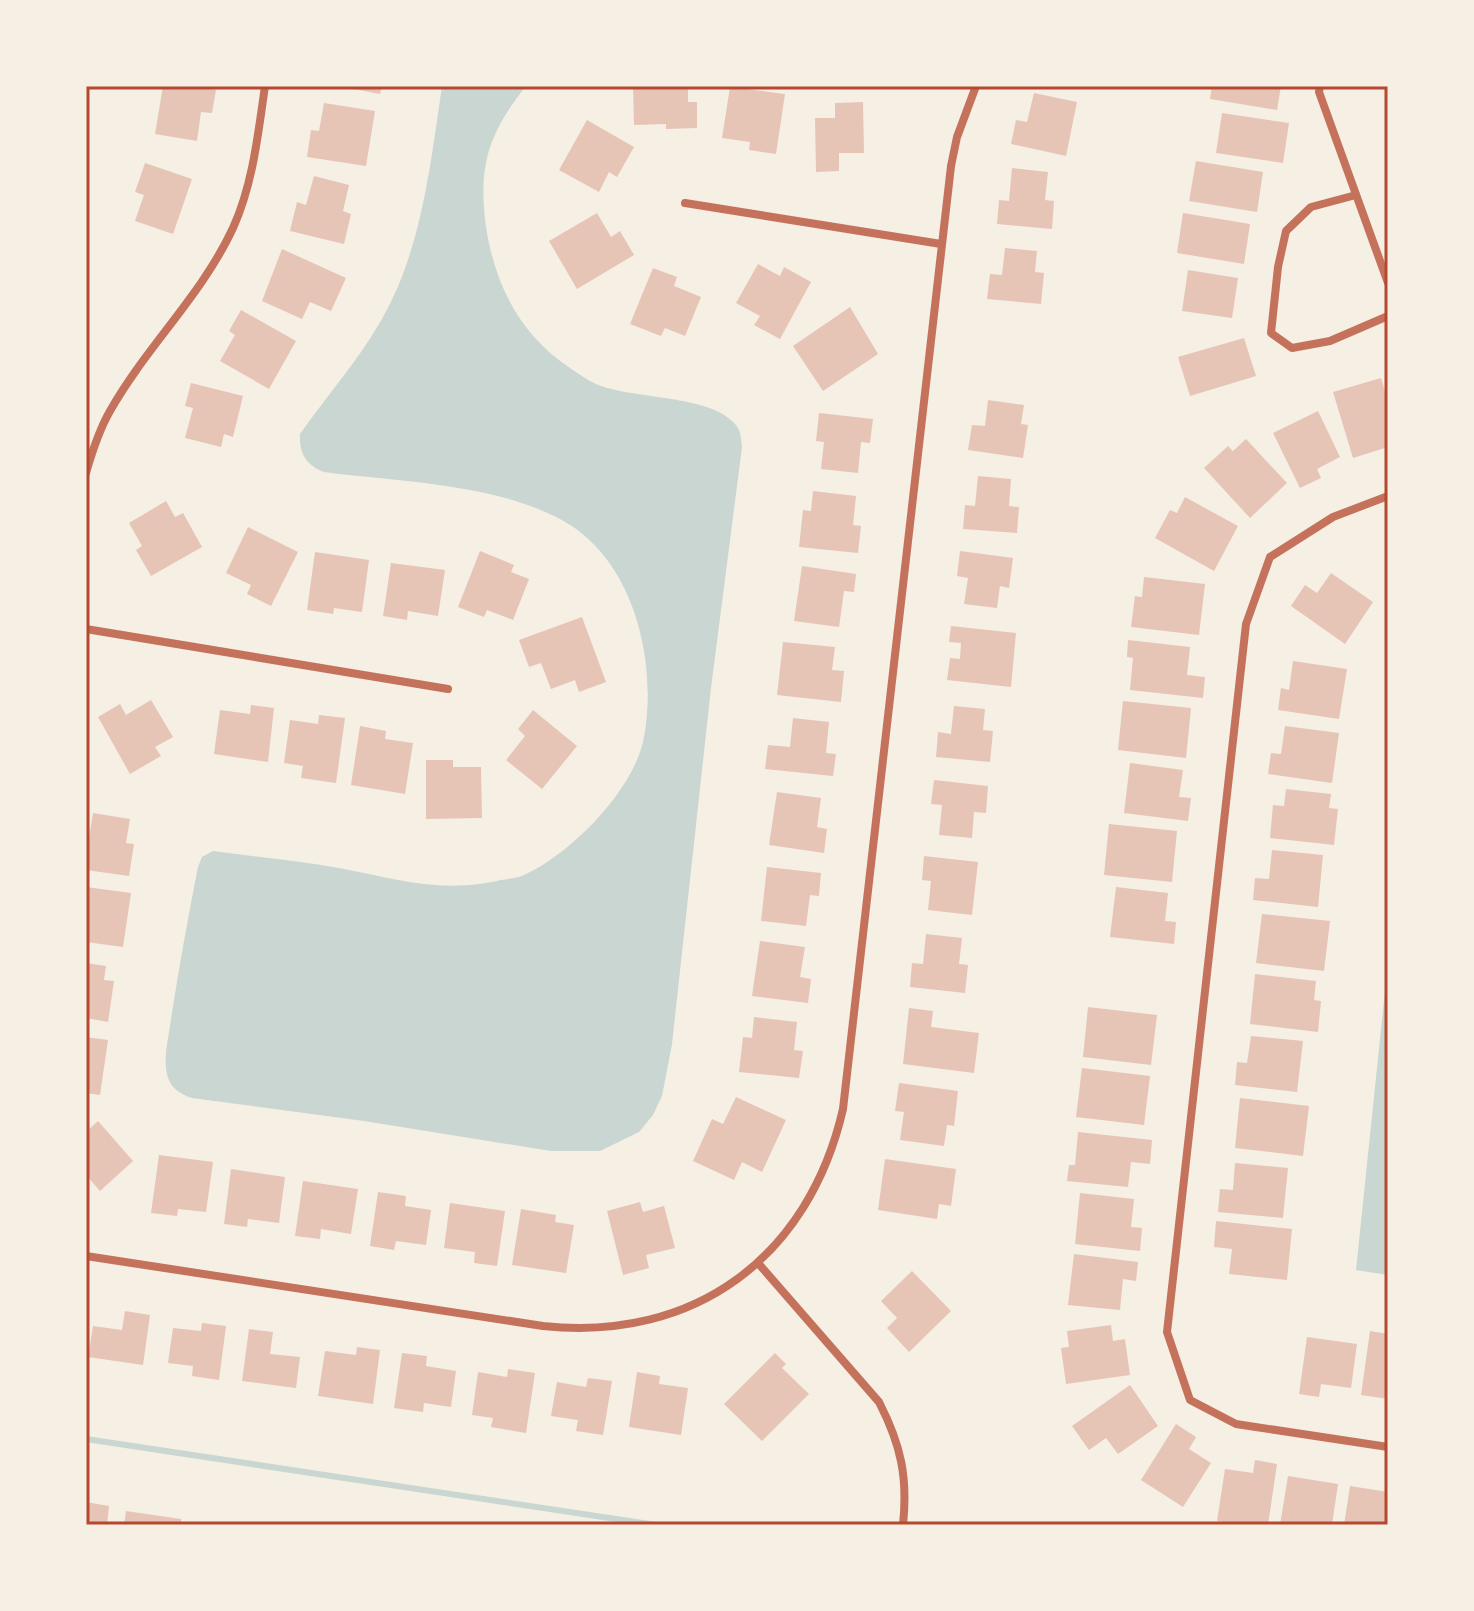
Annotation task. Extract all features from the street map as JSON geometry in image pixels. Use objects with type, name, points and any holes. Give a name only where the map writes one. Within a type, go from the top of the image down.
[{"type":"street","points":[[86,473],[94,444],[109,412],[216,259],[233,228],[246,194],[265,86]]},
{"type":"street","points":[[86,1256],[543,1326],[596,1329],[631,1325],[699,1302],[758,1263],[783,1237],[810,1198],[835,1144],[843,1109],[951,166],[957,137],[976,86]]},
{"type":"street","points":[[1320,86],[1319,92],[1388,283]]},
{"type":"street","points":[[1356,195],[1311,207],[1286,231],[1278,267],[1271,333],[1292,348],[1330,341],[1388,316]]},
{"type":"street","points":[[685,203],[941,244]]},
{"type":"street","points":[[1388,496],[1333,517],[1270,557],[1246,624],[1167,1332],[1190,1400],[1236,1424],[1388,1447]]},
{"type":"street","points":[[86,629],[448,689]]},
{"type":"street","points":[[758,1263],[879,1402],[901,1455],[906,1498],[903,1525]]},
{"type":"shaded area","points":[[442,86],[526,86],[503,120],[489,152],[485,168],[484,205],[490,248],[503,288],[537,340],[552,355],[593,382],[612,389],[689,402],[723,414],[735,424],[741,438],[672,1044],[662,1096],[653,1115],[639,1132],[600,1151],[551,1151],[192,1098],[173,1087],[166,1067],[180,962],[202,857],[213,851],[439,885],[479,884],[518,877],[561,852],[598,818],[628,778],[644,737],[647,676],[635,614],[623,585],[606,559],[585,536],[560,519],[505,498],[445,486],[324,472],[308,462],[302,453],[300,434],[379,324],[405,268],[422,208]]},
{"type":"shaded area","points":[[1388,962],[1388,1275],[1356,1270]]},
{"type":"building","points":[[163,86],[216,90],[212,113],[201,112],[197,141],[155,134]]},
{"type":"building","points":[[338,86],[382,86],[380,94]]},
{"type":"building","points":[[633,86],[688,86],[688,102],[697,102],[697,128],[666,129],[666,124],[634,125]]},
{"type":"building","points":[[1212,86],[1281,86],[1277,110],[1210,99]]},
{"type":"building","points":[[730,87],[785,94],[776,154],[749,150],[750,142],[722,138]]},
{"type":"building","points":[[1034,93],[1077,102],[1066,156],[1011,144],[1016,120],[1027,122]]},
{"type":"building","points":[[863,102],[864,153],[839,153],[839,171],[816,172],[815,118],[835,118],[835,103]]},
{"type":"building","points":[[324,103],[375,111],[366,166],[307,157],[311,130],[319,131]]},
{"type":"building","points":[[1222,113],[1289,123],[1283,163],[1216,153]]},
{"type":"building","points":[[587,120],[634,147],[617,177],[609,172],[599,192],[559,170]]},
{"type":"building","points":[[1196,161],[1263,172],[1257,212],[1189,201]]},
{"type":"building","points":[[145,163],[192,179],[173,234],[135,221],[144,195],[135,192]]},
{"type":"building","points":[[1012,168],[1048,172],[1045,200],[1054,201],[1052,229],[997,224],[999,200],[1009,201]]},
{"type":"building","points":[[314,176],[349,185],[343,211],[351,214],[344,244],[290,231],[297,202],[306,205]]},
{"type":"building","points":[[597,213],[611,237],[620,231],[634,255],[577,289],[549,241]]},
{"type":"building","points":[[1183,213],[1250,224],[1244,264],[1177,253]]},
{"type":"building","points":[[1005,248],[1037,251],[1035,272],[1044,273],[1041,304],[987,299],[990,274],[1002,275]]},
{"type":"building","points":[[282,249],[346,278],[331,311],[310,302],[302,319],[262,301]]},
{"type":"building","points":[[758,264],[780,276],[784,267],[811,282],[780,339],[754,325],[760,316],[736,303]]},
{"type":"building","points":[[653,268],[677,277],[674,286],[701,297],[685,336],[665,328],[661,336],[630,324]]},
{"type":"building","points":[[1188,270],[1238,278],[1232,318],[1182,311]]},
{"type":"building","points":[[850,307],[878,354],[823,391],[793,346]]},
{"type":"building","points":[[241,310],[296,341],[269,389],[220,361],[235,335],[229,331]]},
{"type":"building","points":[[1244,338],[1256,376],[1190,396],[1178,357]]},
{"type":"building","points":[[1381,378],[1388,402],[1388,447],[1353,458],[1333,392]]},
{"type":"building","points":[[191,383],[243,396],[233,437],[224,434],[221,447],[185,438],[193,408],[185,406]]},
{"type":"building","points":[[988,400],[1024,405],[1021,424],[1028,425],[1023,458],[968,450],[972,425],[985,426]]},
{"type":"building","points":[[1318,411],[1340,457],[1317,469],[1321,478],[1300,488],[1273,433]]},
{"type":"building","points":[[819,413],[873,419],[870,443],[861,442],[858,473],[821,469],[824,442],[816,441]]},
{"type":"building","points":[[1246,439],[1287,483],[1250,518],[1204,468],[1228,446],[1233,451]]},
{"type":"building","points":[[978,476],[1011,479],[1009,506],[1019,507],[1017,533],[963,529],[965,505],[975,506]]},
{"type":"building","points":[[813,491],[856,496],[853,525],[861,526],[858,553],[799,547],[803,510],[811,511]]},
{"type":"building","points":[[1185,497],[1238,526],[1214,571],[1155,538],[1170,510],[1177,513]]},
{"type":"building","points":[[166,501],[175,517],[183,513],[202,547],[151,576],[136,550],[142,546],[129,523]]},
{"type":"building","points":[[248,527],[298,552],[271,606],[247,594],[251,585],[226,573]]},
{"type":"building","points":[[480,551],[514,565],[511,572],[529,579],[513,620],[487,610],[484,617],[458,607]]},
{"type":"building","points":[[960,551],[1013,558],[1009,588],[1000,586],[997,608],[964,604],[968,578],[957,576]]},
{"type":"building","points":[[315,552],[369,560],[362,612],[334,608],[333,614],[307,610]]},
{"type":"building","points":[[391,563],[445,570],[438,616],[408,611],[407,620],[383,616]]},
{"type":"building","points":[[802,566],[856,574],[854,592],[844,591],[839,627],[794,621]]},
{"type":"building","points":[[1331,573],[1373,602],[1345,644],[1291,606],[1305,585],[1317,593]]},
{"type":"building","points":[[1144,577],[1205,584],[1199,635],[1131,627],[1135,596],[1142,597]]},
{"type":"building","points":[[582,617],[606,682],[579,692],[575,680],[551,689],[541,663],[529,667],[519,640]]},
{"type":"building","points":[[951,626],[1016,633],[1011,687],[947,680],[950,658],[960,659],[961,643],[949,642]]},
{"type":"building","points":[[1128,640],[1190,647],[1187,675],[1205,677],[1203,698],[1130,690],[1133,658],[1127,657]]},
{"type":"building","points":[[783,642],[835,647],[832,670],[844,671],[841,702],[777,695]]},
{"type":"building","points":[[1293,661],[1347,669],[1339,719],[1278,710],[1281,688],[1289,690]]},
{"type":"building","points":[[151,700],[173,737],[155,747],[161,756],[130,774],[98,717],[120,704],[126,715]]},
{"type":"building","points":[[1123,701],[1191,708],[1186,758],[1118,750]]},
{"type":"building","points":[[251,705],[274,708],[268,762],[214,754],[220,710],[250,714]]},
{"type":"building","points":[[954,706],[985,709],[983,730],[993,731],[990,762],[936,757],[938,732],[951,734]]},
{"type":"building","points":[[533,710],[577,746],[542,789],[506,760],[525,736],[518,729]]},
{"type":"building","points":[[319,715],[345,718],[336,783],[301,778],[303,766],[284,763],[290,720],[318,724]]},
{"type":"building","points":[[793,718],[829,722],[826,753],[836,754],[833,776],[765,769],[768,745],[790,747]]},
{"type":"building","points":[[360,726],[386,731],[385,739],[413,743],[405,794],[351,785]]},
{"type":"building","points":[[1285,726],[1339,733],[1332,783],[1268,774],[1271,753],[1281,754]]},
{"type":"building","points":[[426,760],[453,760],[453,767],[481,767],[482,818],[426,819]]},
{"type":"building","points":[[1130,763],[1183,770],[1179,797],[1191,798],[1188,821],[1124,813]]},
{"type":"building","points":[[934,780],[988,786],[986,813],[974,812],[972,838],[939,835],[942,805],[931,804]]},
{"type":"building","points":[[1286,789],[1331,794],[1329,808],[1338,809],[1334,845],[1270,838],[1273,805],[1284,806]]},
{"type":"building","points":[[777,792],[821,798],[817,827],[827,829],[824,853],[769,845]]},
{"type":"building","points":[[93,813],[130,819],[126,843],[134,844],[129,876],[86,870],[86,844]]},
{"type":"building","points":[[1109,824],[1177,831],[1172,882],[1104,875]]},
{"type":"building","points":[[1272,850],[1323,855],[1318,907],[1253,900],[1255,878],[1269,879]]},
{"type":"building","points":[[924,856],[978,862],[972,915],[928,910],[931,881],[922,880]]},
{"type":"building","points":[[767,867],[821,873],[819,896],[810,895],[806,926],[761,921]]},
{"type":"building","points":[[86,887],[131,893],[123,947],[86,942]]},
{"type":"building","points":[[1116,887],[1168,893],[1165,921],[1176,922],[1174,944],[1110,937]]},
{"type":"building","points":[[1262,914],[1330,921],[1324,971],[1256,963]]},
{"type":"building","points":[[926,934],[962,938],[959,964],[968,965],[965,993],[910,987],[912,963],[923,964]]},
{"type":"building","points":[[760,941],[805,947],[800,977],[811,979],[808,1003],[752,996]]},
{"type":"building","points":[[86,963],[106,966],[104,980],[114,981],[108,1022],[86,1018]]},
{"type":"building","points":[[1255,974],[1316,981],[1314,1000],[1321,1001],[1318,1032],[1250,1024]]},
{"type":"building","points":[[1088,1007],[1157,1015],[1151,1065],[1083,1057]]},
{"type":"building","points":[[909,1008],[933,1011],[931,1027],[979,1033],[974,1073],[903,1064]]},
{"type":"building","points":[[754,1017],[797,1022],[794,1050],[803,1051],[799,1078],[739,1072],[743,1037],[752,1038]]},
{"type":"building","points":[[1251,1036],[1303,1041],[1297,1092],[1235,1085],[1237,1062],[1247,1063]]},
{"type":"building","points":[[86,1037],[108,1040],[100,1095],[86,1093]]},
{"type":"building","points":[[1082,1068],[1150,1076],[1144,1125],[1076,1117]]},
{"type":"building","points":[[899,1083],[958,1091],[954,1126],[947,1125],[944,1146],[900,1140],[904,1112],[895,1111]]},
{"type":"building","points":[[736,1097],[786,1120],[762,1172],[742,1162],[734,1180],[693,1161],[712,1119],[723,1124]]},
{"type":"building","points":[[1240,1098],[1309,1106],[1303,1156],[1235,1148]]},
{"type":"building","points":[[98,1121],[133,1161],[100,1191],[86,1175],[86,1132]]},
{"type":"building","points":[[1078,1132],[1152,1140],[1150,1164],[1131,1162],[1128,1187],[1067,1181],[1069,1165],[1075,1165]]},
{"type":"building","points":[[159,1155],[213,1162],[206,1212],[178,1209],[177,1216],[151,1213]]},
{"type":"building","points":[[885,1159],[956,1169],[951,1206],[939,1204],[937,1219],[878,1210]]},
{"type":"building","points":[[1235,1163],[1288,1168],[1283,1218],[1218,1212],[1220,1189],[1233,1190]]},
{"type":"building","points":[[231,1169],[285,1177],[279,1223],[248,1219],[247,1227],[224,1224]]},
{"type":"building","points":[[303,1181],[358,1189],[351,1234],[321,1229],[320,1239],[295,1236]]},
{"type":"building","points":[[378,1192],[406,1196],[405,1206],[431,1210],[426,1245],[396,1241],[394,1250],[370,1246]]},
{"type":"building","points":[[1080,1193],[1134,1199],[1131,1227],[1142,1228],[1140,1251],[1075,1244]]},
{"type":"building","points":[[640,1202],[643,1212],[664,1206],[675,1248],[646,1255],[649,1268],[623,1275],[607,1211]]},
{"type":"building","points":[[450,1203],[505,1211],[497,1266],[474,1263],[475,1252],[444,1248]]},
{"type":"building","points":[[521,1209],[556,1215],[555,1222],[574,1225],[566,1273],[512,1265]]},
{"type":"building","points":[[1216,1221],[1292,1229],[1287,1280],[1229,1274],[1232,1249],[1214,1247]]},
{"type":"building","points":[[1074,1254],[1138,1262],[1136,1281],[1123,1279],[1120,1310],[1068,1305]]},
{"type":"building","points":[[912,1271],[951,1311],[909,1352],[887,1328],[897,1318],[881,1301]]},
{"type":"building","points":[[125,1311],[150,1315],[143,1365],[88,1357],[93,1326],[122,1330]]},
{"type":"building","points":[[202,1323],[226,1326],[219,1380],[192,1376],[193,1366],[168,1363],[173,1328],[201,1331]]},
{"type":"building","points":[[1111,1325],[1113,1341],[1125,1339],[1130,1375],[1066,1384],[1061,1348],[1069,1347],[1067,1331]]},
{"type":"building","points":[[249,1329],[273,1332],[270,1354],[300,1357],[296,1388],[242,1381]]},
{"type":"building","points":[[1370,1331],[1388,1334],[1388,1399],[1361,1395]]},
{"type":"building","points":[[1307,1337],[1357,1344],[1351,1388],[1321,1384],[1319,1397],[1299,1394]]},
{"type":"building","points":[[357,1347],[380,1350],[373,1404],[318,1396],[325,1351],[356,1355]]},
{"type":"building","points":[[402,1353],[427,1356],[426,1366],[456,1371],[451,1407],[424,1403],[423,1412],[394,1408]]},
{"type":"building","points":[[775,1353],[786,1364],[782,1368],[809,1394],[762,1441],[724,1404]]},
{"type":"building","points":[[508,1369],[535,1373],[526,1433],[491,1427],[493,1418],[472,1415],[478,1372],[507,1377]]},
{"type":"building","points":[[637,1372],[660,1376],[659,1384],[688,1388],[681,1435],[629,1427]]},
{"type":"building","points":[[588,1378],[612,1381],[603,1435],[576,1431],[578,1420],[551,1416],[557,1382],[586,1387]]},
{"type":"building","points":[[1130,1385],[1158,1426],[1118,1454],[1106,1438],[1089,1450],[1072,1426]]},
{"type":"building","points":[[1176,1424],[1196,1437],[1189,1449],[1211,1463],[1183,1507],[1141,1480]]},
{"type":"building","points":[[1255,1460],[1277,1464],[1268,1525],[1217,1521],[1225,1469],[1253,1473]]},
{"type":"building","points":[[1288,1476],[1338,1484],[1332,1525],[1280,1525]]},
{"type":"building","points":[[1350,1486],[1388,1492],[1388,1525],[1344,1525]]},
{"type":"building","points":[[86,1502],[109,1506],[107,1525],[86,1525]]},
{"type":"building","points":[[126,1511],[181,1519],[181,1525],[124,1525]]},
{"type":"waterway","points":[[86,1439],[656,1525]]}]
